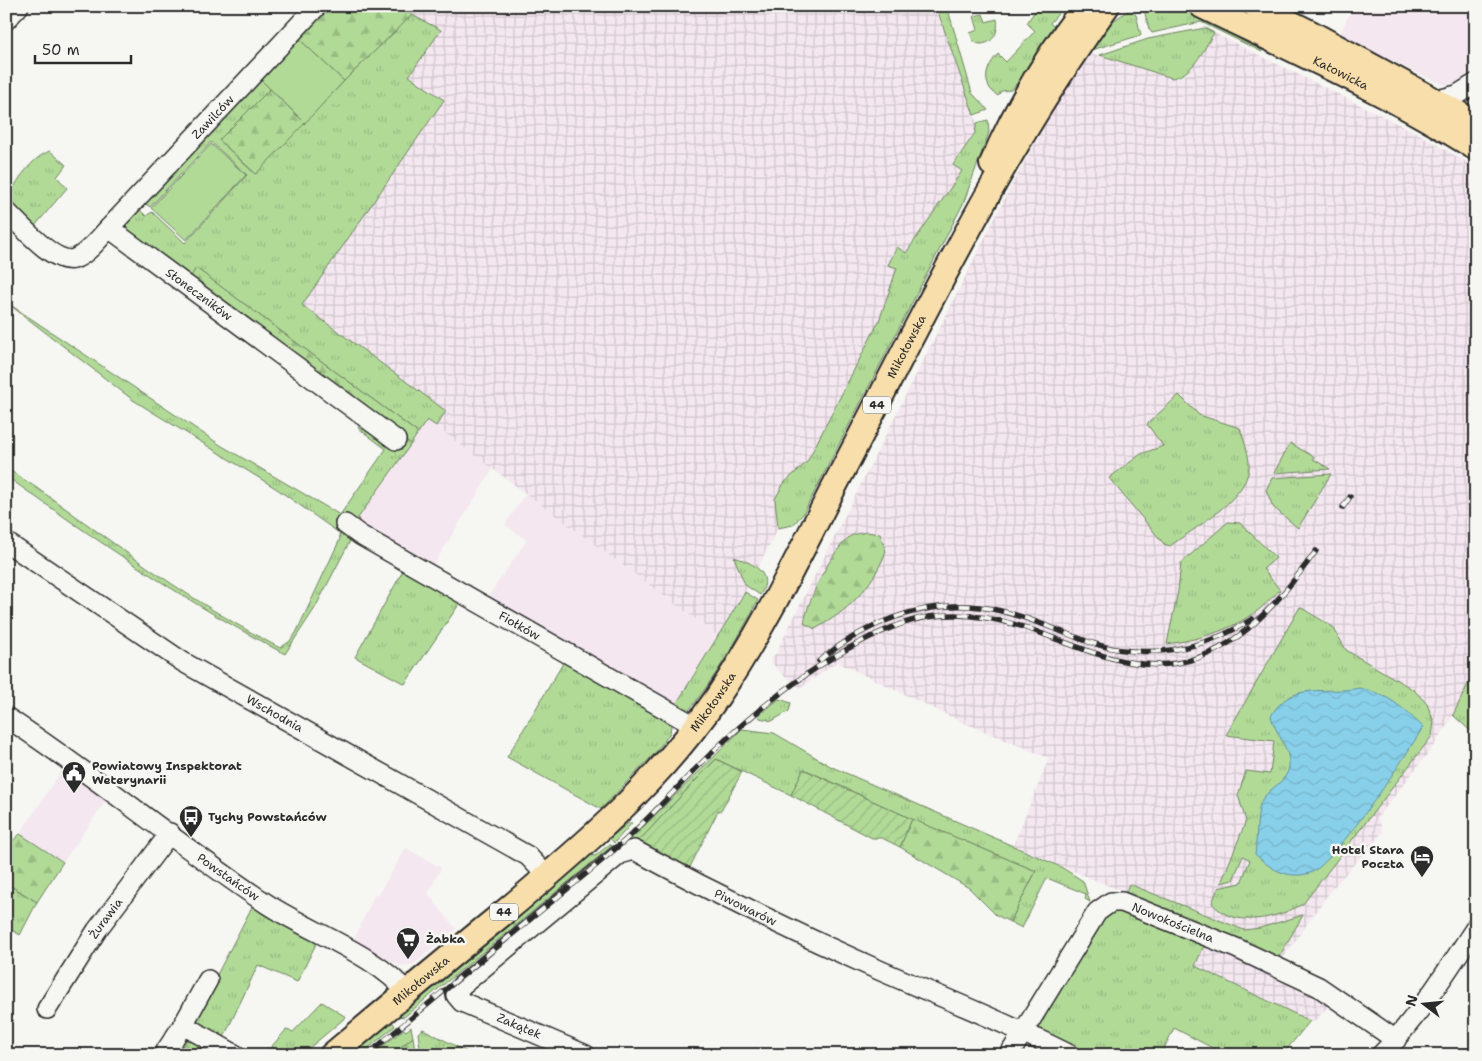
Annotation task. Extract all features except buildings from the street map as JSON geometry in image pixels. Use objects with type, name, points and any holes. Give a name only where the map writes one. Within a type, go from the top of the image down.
[{"type":"main road","points":[[1092,8],[1124,6]]},
{"type":"main road","name":"Katowicka","points":[[1202,6],[1394,100],[1436,122],[1476,148]]},
{"type":"main road","name":"Katowicka","points":[[1256,6],[1438,100],[1476,123]]},
{"type":"main road","name":"Mikołowska","points":[[332,1055],[587,843],[659,772],[716,699],[763,622],[959,244],[1060,74],[1092,8]]},
{"type":"street","points":[[6,20],[19,6]]},
{"type":"street","name":"Zawilców","points":[[109,228],[317,6]]},
{"type":"street","points":[[1438,100],[1457,95],[1476,83]]},
{"type":"street","points":[[6,211],[45,248],[65,259],[74,258],[84,252],[109,228]]},
{"type":"street","name":"Słoneczników","points":[[109,228],[396,440]]},
{"type":"street","name":"Fiołków","points":[[345,524],[357,534],[695,726]]},
{"type":"street","name":"Wschodnia","points":[[6,542],[183,662],[528,856],[547,876]]},
{"type":"street","name":"Powstańców","points":[[6,717],[99,780],[230,879],[282,914],[392,976],[407,993]]},
{"type":"street","name":"Żurawia","points":[[47,1010],[97,930],[170,833]]},
{"type":"street","name":"Piwowarów","points":[[456,994],[461,986],[620,854],[634,850],[700,886],[815,941],[1022,1030],[1070,1055]]},
{"type":"street","name":"Nowokościelna","points":[[1008,1055],[1096,912],[1111,902],[1122,902],[1197,931],[1320,987],[1396,1040]]},
{"type":"street","points":[[1381,1055],[1396,1040],[1450,967],[1476,927]]},
{"type":"street","points":[[163,1055],[183,1025],[208,980]]},
{"type":"street","name":"Zakątek","points":[[456,994],[462,1002],[586,1055]]},
{"type":"street","points":[[183,1025],[236,1055]]},
{"type":"shaded area","points":[[400,6],[936,6],[981,135],[745,592],[718,636],[427,420],[418,433],[179,255],[344,81],[412,15]]},
{"type":"shaded area","points":[[1353,6],[1476,6],[1476,67],[1452,88],[1411,70],[1340,34]]},
{"type":"shaded area","points":[[1214,33],[1421,135],[1476,168],[1476,736],[1453,716],[1433,747],[1378,817],[1383,832],[1331,890],[1283,958],[1013,846],[1049,758],[962,722],[837,662],[800,688],[772,663],[772,657],[778,652],[1010,188],[1082,60],[1091,55],[1100,55],[1171,78],[1182,77],[1188,72]]},
{"type":"shaded area","points":[[427,420],[493,469],[432,567],[362,528],[358,518]]},
{"type":"shaded area","points":[[526,493],[718,636],[675,706],[486,600],[527,540],[505,525]]},
{"type":"shaded area","points":[[66,764],[109,797],[63,862],[20,834]]},
{"type":"shaded area","points":[[406,848],[441,868],[428,894],[456,929],[414,964],[401,966],[353,942],[375,894],[378,895]]},
{"type":"shaded area","points":[[1206,941],[1331,1003],[1313,1023],[1194,966]]},
{"type":"green space","points":[[329,6],[400,6],[412,15],[344,81],[298,38]]},
{"type":"green space","points":[[936,6],[947,6],[972,93],[988,110],[974,115]]},
{"type":"green space","points":[[1038,6],[1065,6],[1050,23],[1055,28],[1018,82],[1011,90],[1001,91],[998,96],[992,91],[987,81],[990,64],[998,54],[1006,62],[1035,31],[1027,23]]},
{"type":"green space","points":[[1143,6],[1175,9],[1202,17],[1256,43],[1262,52],[1201,22],[1152,33],[1149,29]]},
{"type":"green space","points":[[1130,9],[1136,15],[1141,35],[1085,52],[1105,27]]},
{"type":"green space","points":[[983,14],[986,22],[997,19],[997,28],[995,36],[989,42],[980,44],[974,42],[970,33],[978,30],[974,16]]},
{"type":"green space","points":[[412,15],[441,30],[409,76],[444,100],[302,305],[446,411],[436,426],[427,420],[418,433],[197,269],[189,280],[127,233],[125,217],[137,207],[146,216],[152,212],[185,243],[247,175],[211,142],[150,207],[142,201],[259,78],[270,89],[219,140],[255,174],[347,78]]},
{"type":"green space","points":[[1205,28],[1214,33],[1197,61],[1186,72],[1172,78],[1100,55],[1148,39]]},
{"type":"green space","points":[[298,38],[344,81],[305,123],[259,78]]},
{"type":"green space","points":[[270,89],[305,123],[256,174],[219,140]]},
{"type":"green space","points":[[988,120],[989,132],[963,204],[803,514],[793,525],[778,528],[775,499],[784,483],[807,462],[879,321],[897,268],[888,265],[897,247],[906,253],[962,171],[953,165],[975,133],[977,123]]},
{"type":"green space","points":[[211,144],[246,175],[186,240],[151,208]]},
{"type":"green space","points":[[50,151],[66,165],[57,177],[67,188],[34,227],[8,198],[31,164]]},
{"type":"green space","points":[[196,268],[418,433],[411,444],[189,280]]},
{"type":"green space","points":[[6,302],[222,446],[340,515],[386,449],[358,428],[362,422],[403,438],[411,444],[358,518],[362,528],[340,516],[340,523],[346,530],[350,541],[315,608],[285,654],[213,614],[108,547],[6,476],[6,468],[171,584],[236,624],[280,648],[289,642],[296,633],[340,539],[339,533],[277,489],[133,400]]},
{"type":"green space","points":[[1179,395],[1199,415],[1240,428],[1249,462],[1248,475],[1242,487],[1232,499],[1207,520],[1170,546],[1164,544],[1109,478],[1141,454],[1163,446],[1147,424]]},
{"type":"green space","points":[[1290,443],[1314,457],[1313,459],[1330,469],[1274,473]]},
{"type":"green space","points":[[1331,474],[1298,528],[1273,507],[1266,490],[1272,478]]},
{"type":"green space","points":[[1228,522],[1240,523],[1276,558],[1263,569],[1280,590],[1259,610],[1221,631],[1200,638],[1167,644],[1178,591],[1181,563]]},
{"type":"green space","points":[[867,532],[880,534],[886,551],[881,564],[867,587],[849,606],[815,629],[804,623],[815,589],[834,555],[850,537]]},
{"type":"green space","points":[[734,557],[754,565],[763,575],[765,580],[764,587],[760,595],[745,585]]},
{"type":"green space","points":[[404,569],[462,600],[405,684],[355,657]]},
{"type":"green space","points":[[745,592],[758,600],[725,659],[686,714],[675,706]]},
{"type":"green space","points":[[1300,607],[1333,627],[1346,650],[1414,690],[1427,704],[1434,722],[1432,736],[1303,904],[1269,917],[1243,919],[1232,917],[1212,903],[1218,888],[1241,883],[1250,860],[1243,856],[1233,880],[1221,883],[1246,821],[1238,795],[1246,771],[1270,774],[1274,741],[1226,735]]},
{"type":"green space","points":[[565,660],[672,718],[670,733],[655,753],[601,809],[507,757]]},
{"type":"green space","points":[[1476,676],[1476,736],[1453,715],[1471,678]]},
{"type":"green space","points":[[779,699],[791,703],[789,711],[772,721],[758,716]]},
{"type":"green space","points":[[742,729],[774,733],[832,767],[1061,867],[1083,881],[1090,902],[1085,899],[1086,894],[1047,878],[1022,928],[1010,922],[1036,871],[918,822],[804,769],[791,795],[716,759],[634,846],[626,844]]},
{"type":"green space","points":[[716,759],[742,772],[721,811],[718,811],[688,871],[634,846]]},
{"type":"green space","points":[[803,769],[912,819],[900,847],[882,838],[872,838],[791,795]]},
{"type":"green space","points":[[912,819],[1036,871],[1010,922],[996,915],[969,888],[900,847]]},
{"type":"green space","points":[[628,823],[632,823],[614,843],[610,838]]},
{"type":"green space","points":[[20,834],[63,862],[37,902],[6,883],[6,847]]},
{"type":"green space","points":[[610,844],[612,846],[404,1017],[397,1016],[590,855],[595,856]]},
{"type":"green space","points":[[6,883],[37,902],[20,935],[6,926]]},
{"type":"green space","points":[[1129,884],[1244,930],[1260,928],[1303,915],[1279,957],[1125,894]]},
{"type":"green space","points":[[253,905],[317,942],[297,982],[258,965],[223,1039],[192,1023]]},
{"type":"green space","points":[[1116,909],[1206,941],[1195,966],[1310,1021],[1282,1055],[1226,1055],[1174,1028],[1161,1055],[1083,1055],[1038,1031],[1036,1024],[1100,918]]},
{"type":"green space","points":[[322,1002],[346,1017],[301,1055],[264,1055],[286,1030],[293,1032]]},
{"type":"green space","points":[[391,1020],[395,1026],[360,1055],[349,1055]]},
{"type":"green space","points":[[411,1027],[413,1037],[391,1055],[372,1055],[404,1029],[406,1031]]},
{"type":"green space","points":[[423,1029],[473,1055],[421,1055],[418,1033]]},
{"type":"green space","points":[[187,1032],[225,1055],[167,1055]]},
{"type":"green space","points":[[413,1037],[415,1050],[410,1055],[391,1055]]},
{"type":"water","points":[[1359,688],[1369,690],[1394,702],[1423,727],[1370,807],[1336,850],[1310,873],[1294,875],[1280,872],[1255,854],[1260,804],[1265,796],[1285,777],[1289,767],[1288,754],[1271,716],[1279,705],[1289,697],[1299,693]]},
{"type":"railway","points":[[1343,507],[1350,497]]},
{"type":"railway","points":[[367,1055],[611,853],[721,744],[761,709],[806,674],[855,645],[879,633],[920,618],[954,615],[1003,621],[1093,652],[1129,662],[1160,665],[1188,661],[1214,651],[1238,636],[1260,618],[1280,597],[1316,551]]},
{"type":"railway","points":[[819,661],[836,648],[874,626],[894,617],[936,607],[958,606],[994,609],[1110,648],[1152,652],[1173,650],[1213,639],[1252,619]]},
{"type":"place","name":"Powiatowy Inspektorat Weterynarii","points":[[74,794]]},
{"type":"place","name":"Tychy Powstańców","points":[[191,838]]},
{"type":"place","name":"Hotel Stara Poczta","points":[[1422,878]]},
{"type":"place","name":"Żabka","points":[[408,960]]}]
